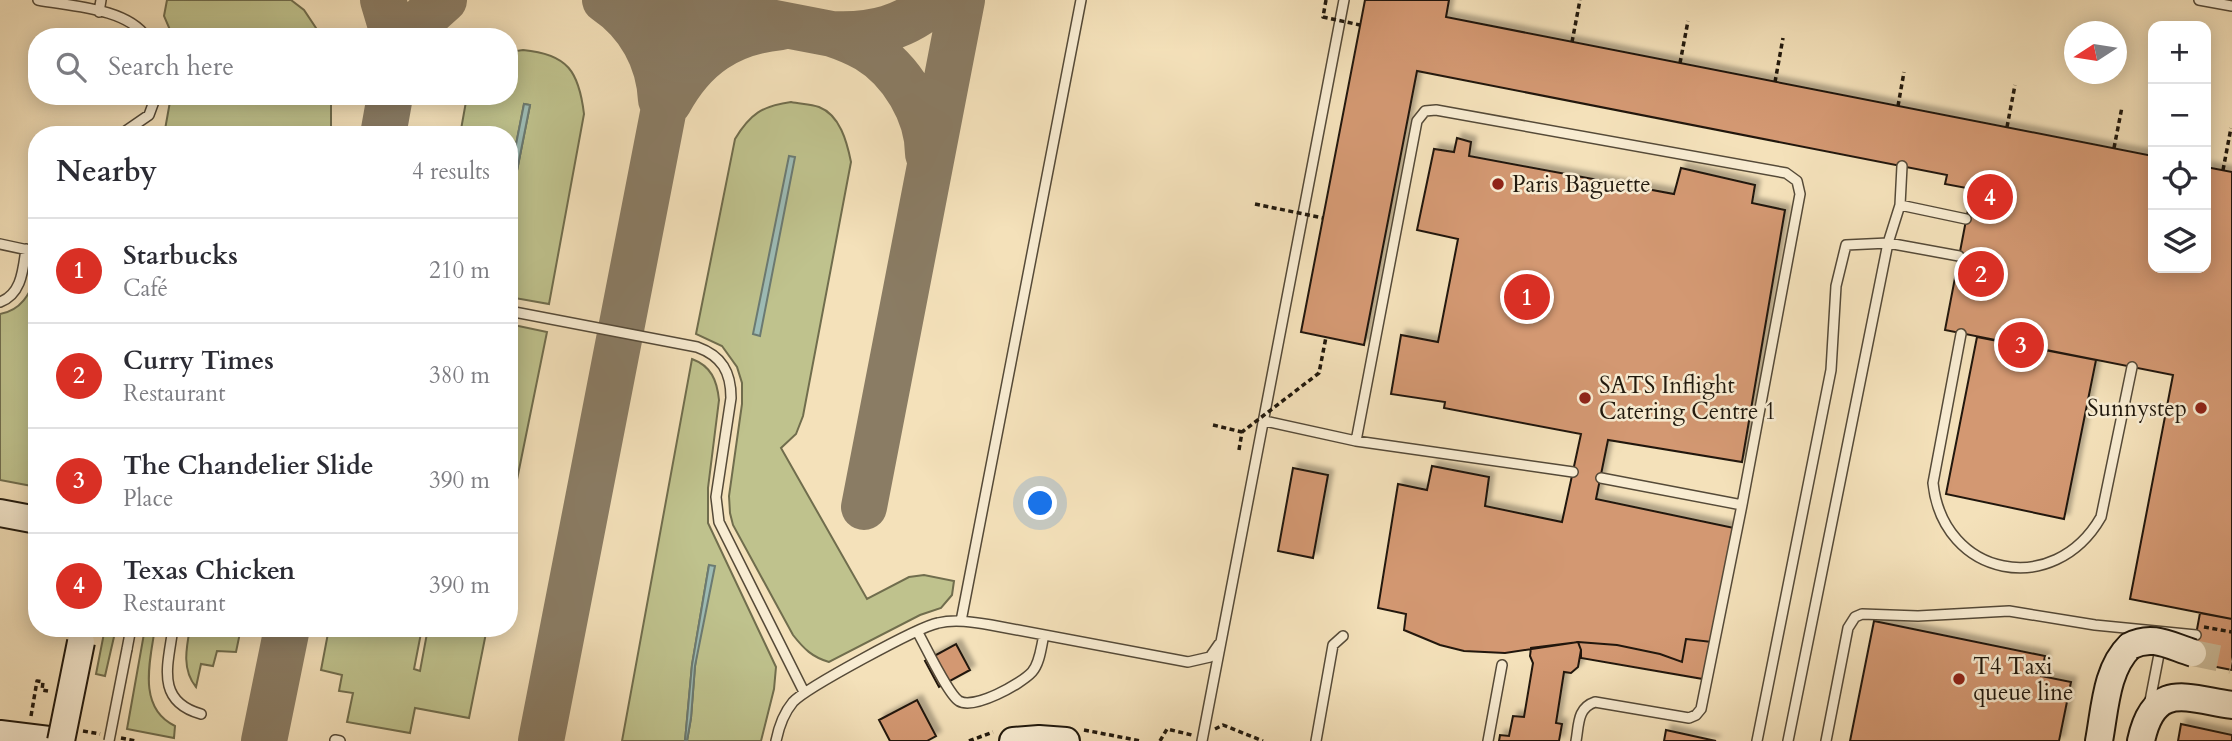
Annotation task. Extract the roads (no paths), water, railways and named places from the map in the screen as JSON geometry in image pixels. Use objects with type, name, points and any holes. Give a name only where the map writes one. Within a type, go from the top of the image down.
[{"type":"main road","points":[[0,513],[28,518]]},
{"type":"main road","points":[[0,526],[28,531]]},
{"type":"main road","points":[[50,741],[75,637]]},
{"type":"main road","points":[[0,734],[59,741],[76,637]]},
{"type":"main road","points":[[2099,741],[2111,677],[2121,654],[2139,641],[2194,644]]},
{"type":"main road","points":[[2144,729],[2152,708],[2162,701],[2173,698],[2232,705]]},
{"type":"main road","points":[[1013,741],[1066,741]]},
{"type":"lane","points":[[38,0],[99,12],[131,21],[138,28]]},
{"type":"lane","points":[[99,12],[101,0]]},
{"type":"lane","points":[[961,621],[1081,0]]},
{"type":"lane","points":[[1202,741],[1343,0]]},
{"type":"lane","points":[[2199,0],[2232,6]]},
{"type":"lane","points":[[133,126],[149,115],[153,105]]},
{"type":"lane","points":[[1356,441],[1417,121],[1425,111],[1436,110],[1786,173],[1797,181],[1800,194],[1701,709],[1689,718],[1595,702],[1586,705],[1580,714],[1576,741]]},
{"type":"lane","points":[[1788,741],[1888,243],[1900,205],[1902,166]]},
{"type":"lane","points":[[1900,205],[1966,219]]},
{"type":"lane","points":[[1757,741],[1831,370],[1835,296],[1839,267],[1846,245],[1888,243],[1959,256]]},
{"type":"lane","points":[[0,244],[26,249],[19,286],[8,299],[0,302]]},
{"type":"lane","points":[[518,313],[697,347],[720,360],[731,382],[731,398],[716,497],[719,522],[804,692]]},
{"type":"lane","points":[[1961,334],[1933,483],[1934,497],[1945,524],[1964,547],[1988,562],[2002,566],[2017,568],[2046,564],[2073,551],[2094,530],[2101,517],[2132,367]]},
{"type":"lane","points":[[1265,421],[1356,441],[1573,472]]},
{"type":"lane","points":[[1601,478],[1742,505]]},
{"type":"lane","points":[[1826,741],[1848,628],[1855,617],[1862,614],[1918,616],[2009,611],[2095,625],[2164,630],[2194,644]]},
{"type":"lane","points":[[776,741],[786,710],[804,692],[917,631],[940,622],[961,621],[1188,662],[1210,657],[1217,649],[1222,636]]},
{"type":"lane","points":[[2144,729],[2164,630]]},
{"type":"lane","points":[[917,631],[953,696],[966,704],[980,703],[1033,671],[1038,663],[1044,635]]},
{"type":"lane","points":[[1316,741],[1333,645],[1343,636]]},
{"type":"lane","points":[[109,741],[129,637]]},
{"type":"lane","points":[[172,637],[167,672],[170,690],[183,707],[201,714]]},
{"type":"lane","points":[[1488,741],[1502,665]]},
{"type":"water","points":[[524,104],[530,105],[518,166],[518,134]]},
{"type":"water","points":[[789,156],[795,157],[760,336],[753,334]]},
{"type":"water","points":[[709,565],[715,566],[695,666],[691,718],[685,741],[692,665]]},
{"type":"tunnel","points":[[2193,653],[2232,661]]},
{"type":"place","name":"Paris Baguette","points":[[1498,184]]},
{"type":"place","name":"Texas Chicken","points":[[1990,197]]},
{"type":"place","name":"Curry Times","points":[[1981,274]]},
{"type":"place","name":"Starbucks","points":[[1527,297]]},
{"type":"place","name":"The Chandelier Slide","points":[[2021,345]]},
{"type":"place","name":"SATS Inflight Catering Centre 1","points":[[1585,398]]},
{"type":"place","name":"Sunnystep","points":[[2201,408]]},
{"type":"place","name":"T4 Taxi queue line","points":[[1959,679]]}]
